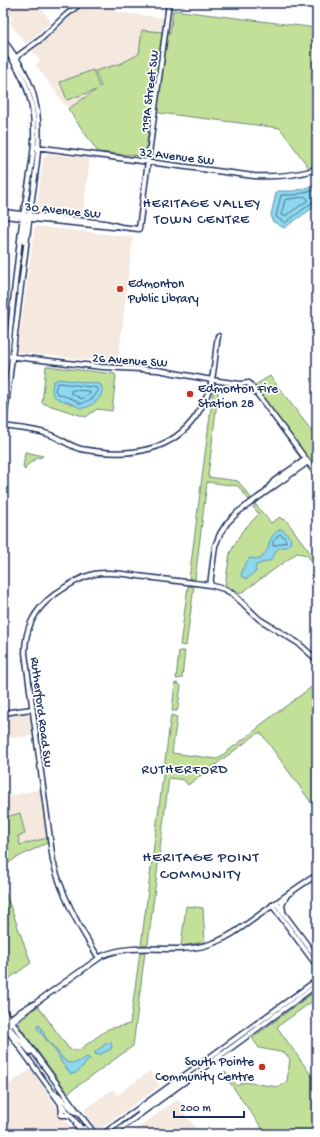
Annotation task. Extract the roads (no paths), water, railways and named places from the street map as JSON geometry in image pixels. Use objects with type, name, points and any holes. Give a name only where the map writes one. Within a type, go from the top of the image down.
[{"type":"street","points":[[15,59],[41,39],[81,3]]},
{"type":"street","name":"119A Street SW","points":[[139,230],[169,3]]},
{"type":"street","points":[[3,39],[15,59],[31,101],[36,147],[26,217],[20,244],[3,391]]},
{"type":"street","points":[[3,46],[15,59]]},
{"type":"street","points":[[36,147],[28,181],[24,257],[3,427],[47,433],[81,449],[118,453],[142,452],[160,446],[176,436],[186,427],[202,405],[212,380],[218,336]]},
{"type":"street","name":"32 Avenue SW","points":[[36,147],[267,176],[292,175],[317,169]]},
{"type":"street","name":"30 Avenue SW","points":[[3,212],[26,217]]},
{"type":"street","name":"30 Avenue SW","points":[[3,216],[26,217],[139,230]]},
{"type":"street","points":[[20,244],[20,286]]},
{"type":"street","points":[[15,285],[17,289],[16,325]]},
{"type":"street","points":[[7,356],[9,360],[9,382]]},
{"type":"street","name":"26 Avenue SW","points":[[7,356],[109,368],[158,370],[240,384],[247,382],[250,383],[307,460]]},
{"type":"street","points":[[210,585],[215,548],[222,530],[235,515],[266,492],[274,481],[307,460],[317,474]]},
{"type":"street","name":"Rutherford Road SW","points":[[98,958],[75,918],[63,891],[51,849],[26,656],[27,631],[30,622],[39,608],[64,587],[84,577],[108,573],[210,585],[224,589],[233,594],[259,619],[298,643],[317,660]]},
{"type":"street","points":[[3,713],[32,709]]},
{"type":"street","points":[[4,1025],[98,958],[112,952],[126,949],[187,949],[207,945],[232,934],[317,875]]},
{"type":"street","points":[[285,915],[282,905],[288,894]]},
{"type":"street","points":[[274,904],[285,915],[317,958]]},
{"type":"street","points":[[274,904],[317,966]]},
{"type":"street","points":[[103,1134],[317,980]]},
{"type":"street","points":[[115,1134],[317,985]]},
{"type":"street","points":[[3,1010],[9,1021],[95,1134]]},
{"type":"street","points":[[3,1016],[9,1021]]},
{"type":"street","points":[[4,1025],[39,1060]]},
{"type":"street","points":[[4,1025],[61,1104],[86,1134]]},
{"type":"street","points":[[169,1094],[172,1088],[191,1074],[205,1060]]},
{"type":"street","points":[[52,1092],[56,1089],[56,1083]]},
{"type":"street","points":[[130,1122],[142,1110],[167,1091],[168,1087]]},
{"type":"street","points":[[52,1092],[58,1095],[70,1108],[82,1117]]},
{"type":"street","points":[[61,1104],[61,1115],[65,1114],[73,1118],[90,1134]]},
{"type":"street","points":[[73,1118],[80,1134]]},
{"type":"water","points":[[317,185],[317,205],[284,228],[272,221],[271,215],[276,193],[278,191],[294,191]]},
{"type":"water","points":[[59,379],[100,384],[102,388],[101,395],[88,407],[81,408],[54,396],[52,388],[53,382]]},
{"type":"water","points":[[281,529],[291,539],[290,544],[286,547],[278,548],[271,560],[256,565],[256,572],[247,579],[241,576],[244,566],[248,560],[250,558],[260,559],[267,551],[272,537]]},
{"type":"water","points":[[38,1025],[46,1038],[66,1062],[75,1063],[87,1057],[90,1059],[76,1073],[71,1074],[62,1063],[57,1053],[37,1028]]},
{"type":"water","points":[[110,1042],[112,1046],[111,1049],[99,1055],[95,1054],[95,1052]]},
{"type":"place","name":"Edmonton Public Library","points":[[120,289]]},
{"type":"place","name":"Edmonton Fire Station 28","points":[[190,394]]},
{"type":"place","name":"South Pointe Community Centre","points":[[262,1067]]},
{"type":"district","name":"HERITAGE VALLEY TOWN CENTRE","points":[[202,210]]},
{"type":"district","name":"RUTHERFORD","points":[[185,768]]},
{"type":"district","name":"HERITAGE POINT COMMUNITY","points":[[201,864]]}]
